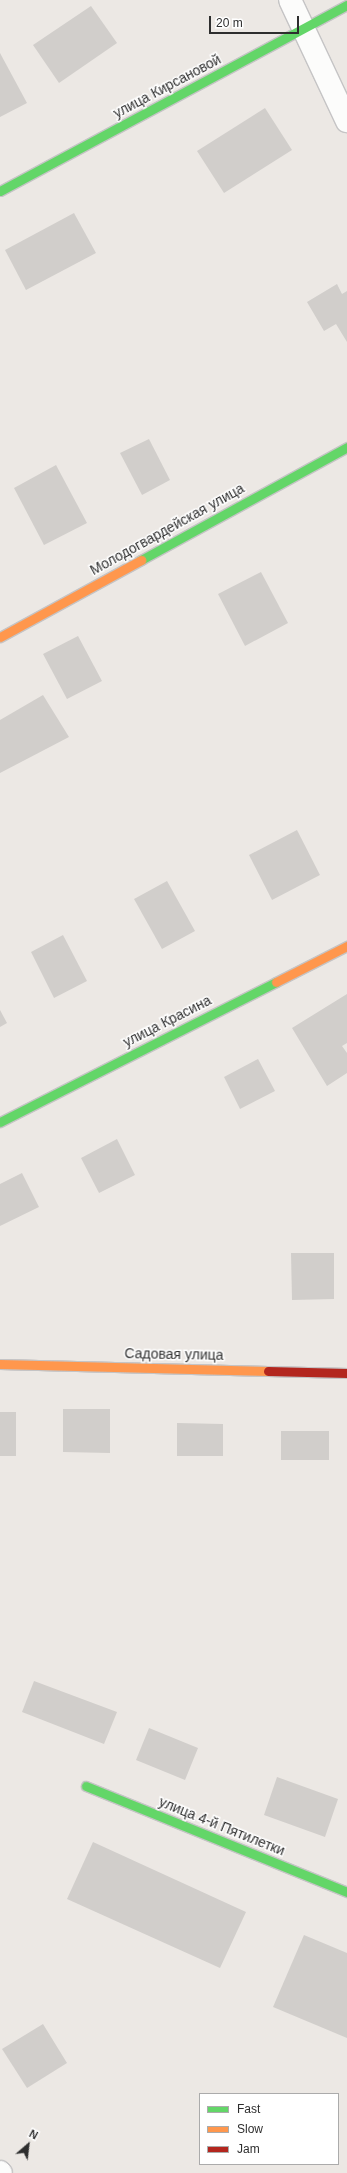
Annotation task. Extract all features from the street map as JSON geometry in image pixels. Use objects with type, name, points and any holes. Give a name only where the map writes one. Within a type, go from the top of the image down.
[{"type":"street","points":[[290,0],[347,121]]},
{"type":"street","name":"улица Кирсановой","points":[[0,191],[304,30],[347,5]]},
{"type":"street","name":"Молодогвардейская улица","points":[[0,637],[347,447]]},
{"type":"street","name":"улица Красина","points":[[0,1122],[347,946]]},
{"type":"street","name":"Садовая улица","points":[[0,1364],[347,1373]]},
{"type":"street","name":"улица 4-й Пятилетки","points":[[86,1786],[347,1892]]},
{"type":"building","points":[[91,6],[117,43],[59,83],[33,45]]},
{"type":"building","points":[[0,53],[27,103],[0,117]]},
{"type":"building","points":[[265,108],[292,150],[224,193],[197,151]]},
{"type":"building","points":[[74,213],[96,253],[26,290],[5,250]]},
{"type":"building","points":[[337,284],[342,294],[347,291],[347,342],[336,324],[324,331],[307,302]]},
{"type":"building","points":[[149,439],[170,480],[142,495],[120,453]]},
{"type":"building","points":[[56,465],[87,523],[44,545],[14,488]]},
{"type":"building","points":[[261,572],[288,623],[245,646],[218,594]]},
{"type":"building","points":[[78,636],[102,681],[67,699],[43,654]]},
{"type":"building","points":[[43,695],[69,737],[0,773],[0,720]]},
{"type":"building","points":[[297,830],[320,875],[272,900],[249,855]]},
{"type":"building","points":[[167,881],[195,931],[162,949],[134,899]]},
{"type":"building","points":[[63,935],[87,981],[54,998],[31,952]]},
{"type":"building","points":[[347,994],[347,1043],[342,1046],[347,1053],[347,1073],[327,1086],[292,1028]]},
{"type":"building","points":[[0,1010],[7,1023],[0,1027]]},
{"type":"building","points":[[258,1059],[275,1091],[240,1109],[224,1077]]},
{"type":"building","points":[[117,1139],[135,1175],[99,1193],[81,1158]]},
{"type":"building","points":[[22,1173],[39,1207],[0,1226],[0,1184]]},
{"type":"building","points":[[291,1253],[334,1253],[334,1299],[292,1300]]},
{"type":"building","points":[[63,1409],[110,1409],[110,1453],[63,1452]]},
{"type":"building","points":[[0,1412],[16,1412],[16,1456],[0,1456]]},
{"type":"building","points":[[177,1423],[223,1424],[223,1456],[177,1456]]},
{"type":"building","points":[[281,1431],[329,1431],[329,1460],[281,1460]]},
{"type":"building","points":[[34,1681],[117,1712],[104,1744],[22,1712]]},
{"type":"building","points":[[149,1728],[198,1748],[185,1780],[136,1760]]},
{"type":"building","points":[[277,1777],[338,1799],[325,1837],[264,1815]]},
{"type":"building","points":[[93,1842],[246,1912],[220,1968],[67,1899]]},
{"type":"building","points":[[304,1935],[347,1953],[347,2038],[273,2007]]},
{"type":"building","points":[[43,2024],[67,2063],[27,2088],[2,2049]]},
{"type":"traffic: fast","points":[[0,191],[347,5]]},
{"type":"traffic: fast","points":[[141,560],[347,447]]},
{"type":"traffic: fast","points":[[0,1122],[276,982]]},
{"type":"traffic: fast","points":[[86,1786],[347,1892]]},
{"type":"traffic: slow","points":[[0,637],[141,560]]},
{"type":"traffic: slow","points":[[276,982],[347,946]]},
{"type":"traffic: slow","points":[[0,1364],[268,1371]]},
{"type":"traffic: jam","points":[[268,1371],[347,1373]]}]
